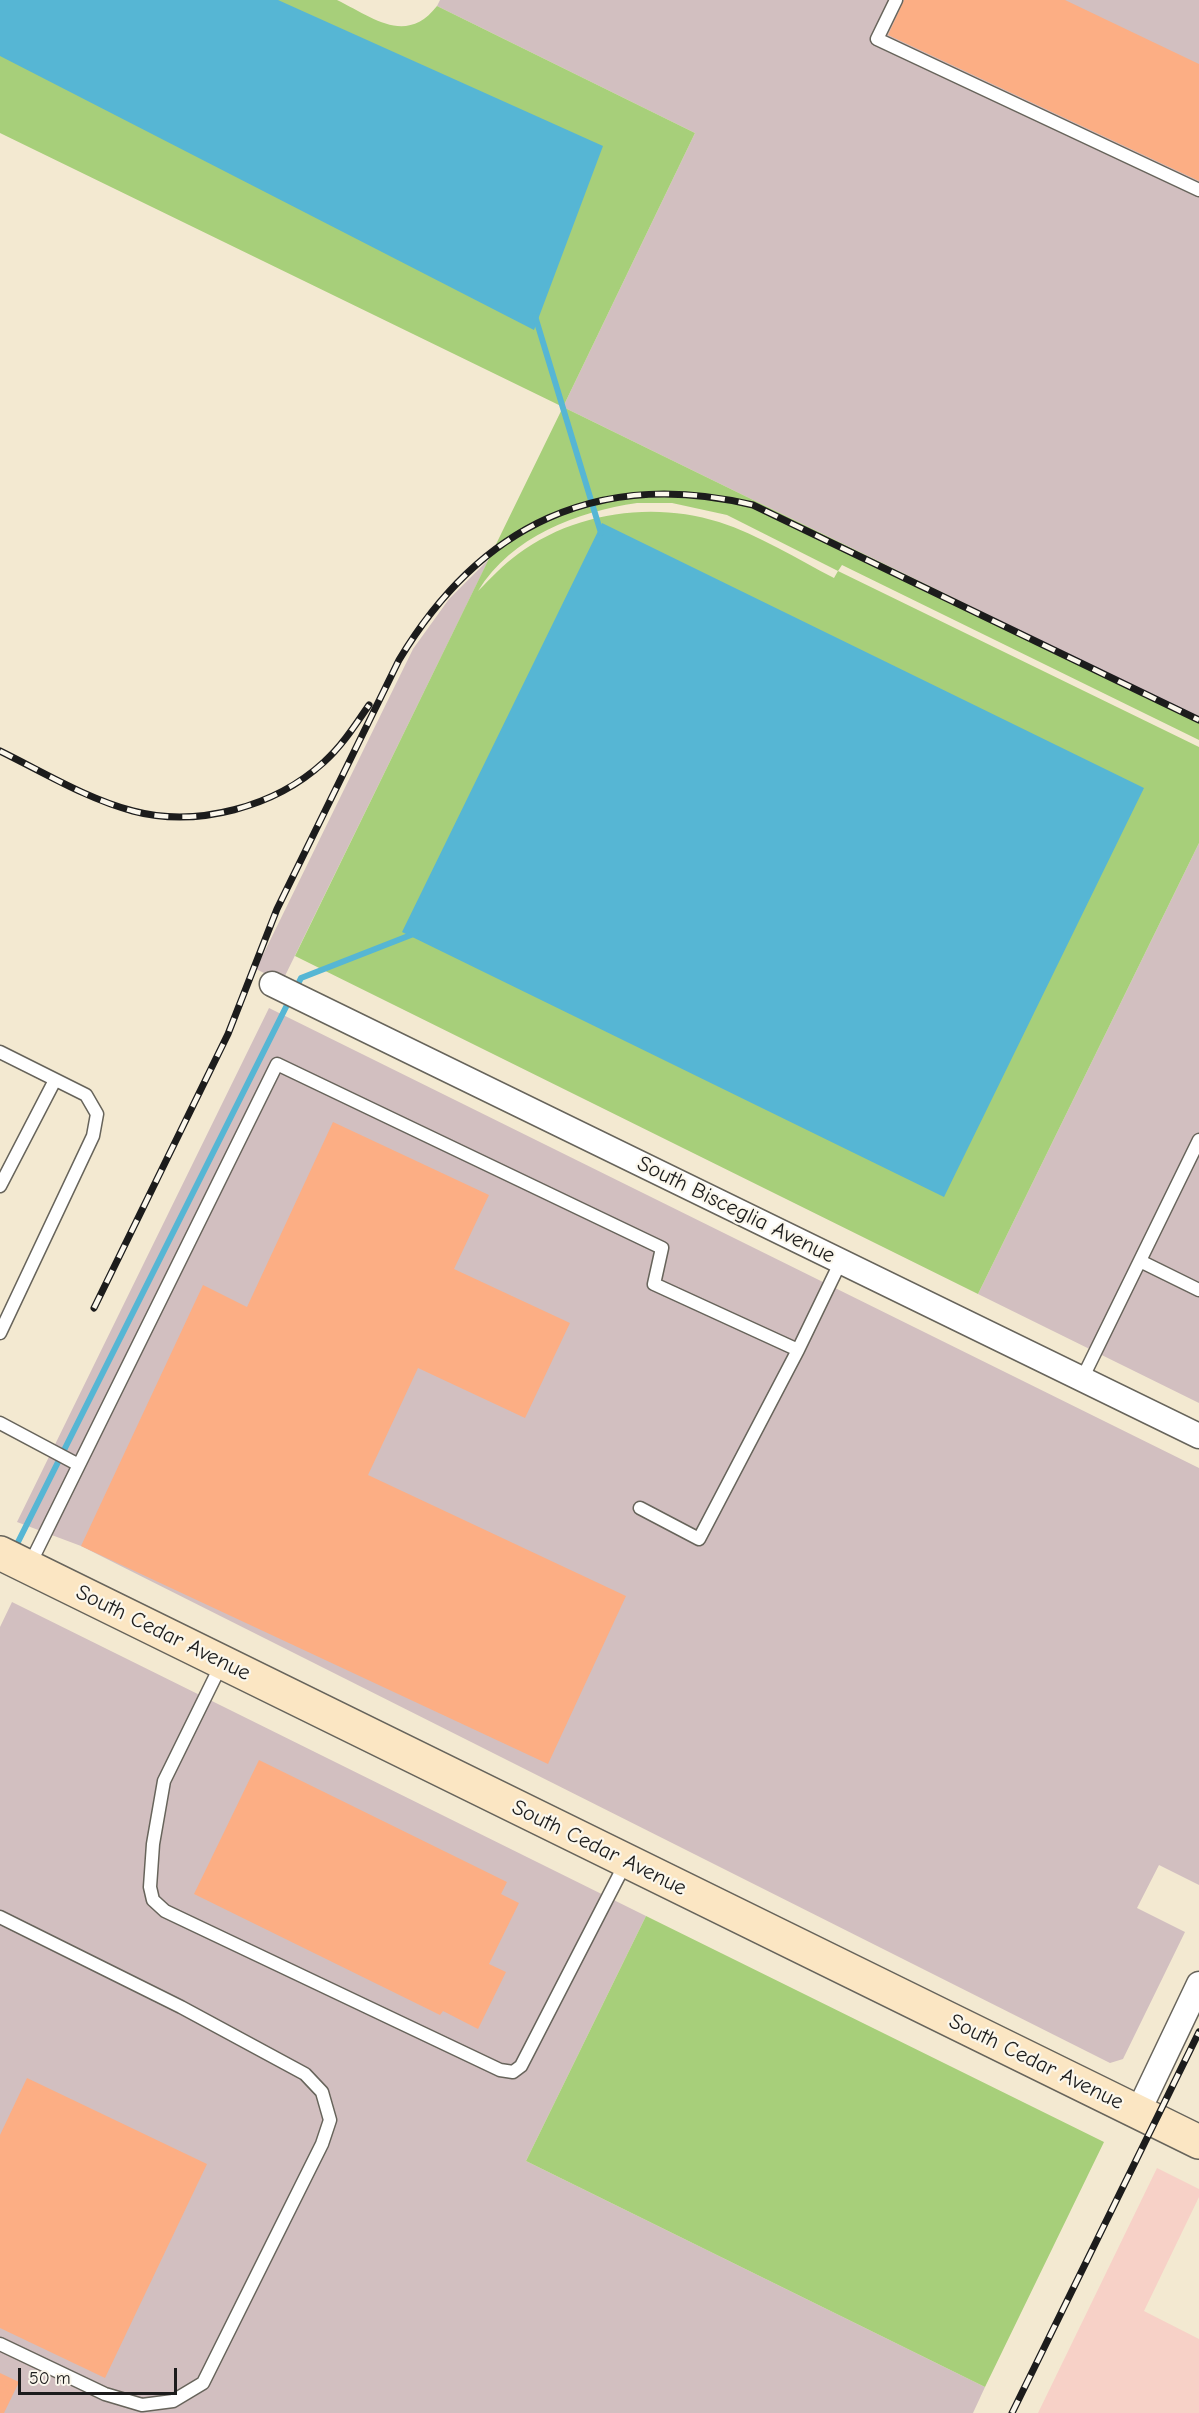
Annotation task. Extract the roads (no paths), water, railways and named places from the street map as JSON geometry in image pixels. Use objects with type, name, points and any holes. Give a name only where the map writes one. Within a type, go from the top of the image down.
[{"type":"main road","name":"South Cedar Avenue","points":[[14,1560],[1199,2142]]},
{"type":"street","name":"South Bisceglia Avenue","points":[[272,984],[1199,1436]]},
{"type":"street","points":[[1138,2112],[1199,1984]]},
{"type":"lane","points":[[896,0],[877,39],[1199,190]]},
{"type":"lane","points":[[0,1052],[86,1095],[98,1113],[93,1136],[0,1333]]},
{"type":"lane","points":[[14,1560],[77,1464],[277,1064],[662,1248],[654,1284],[798,1350]]},
{"type":"lane","points":[[0,1186],[55,1080]]},
{"type":"lane","points":[[1082,1379],[1199,1140]]},
{"type":"lane","points":[[1140,1261],[1199,1290]]},
{"type":"lane","points":[[640,1508],[699,1539],[798,1350],[841,1262]]},
{"type":"lane","points":[[0,1423],[77,1464]]},
{"type":"lane","points":[[222,1662],[164,1781],[153,1844],[150,1887],[153,1900],[165,1911],[500,2070],[513,2072],[521,2066],[627,1861]]},
{"type":"lane","points":[[0,1917],[181,2007],[305,2074],[322,2092],[330,2120],[322,2144],[203,2383],[173,2401],[142,2405],[105,2394],[0,2344]]},
{"type":"water","points":[[0,0],[278,0],[603,146],[534,330],[0,56]]},
{"type":"water","points":[[602,523],[1144,788],[944,1197],[402,932]]},
{"type":"waterway","points":[[535,316],[601,533]]},
{"type":"waterway","points":[[295,990],[301,978],[416,933]]},
{"type":"waterway","points":[[14,1550],[290,999]]},
{"type":"railway","points":[[94,1308],[228,1034],[277,909],[399,660],[431,613],[467,574],[506,542],[548,518],[594,502],[644,495],[697,496],[753,505],[1199,720]]},
{"type":"railway","points":[[0,751],[82,792],[116,806],[158,816],[209,815],[259,802],[304,778],[337,749],[369,705]]},
{"type":"railway","points":[[1012,2413],[1199,2032]]}]
